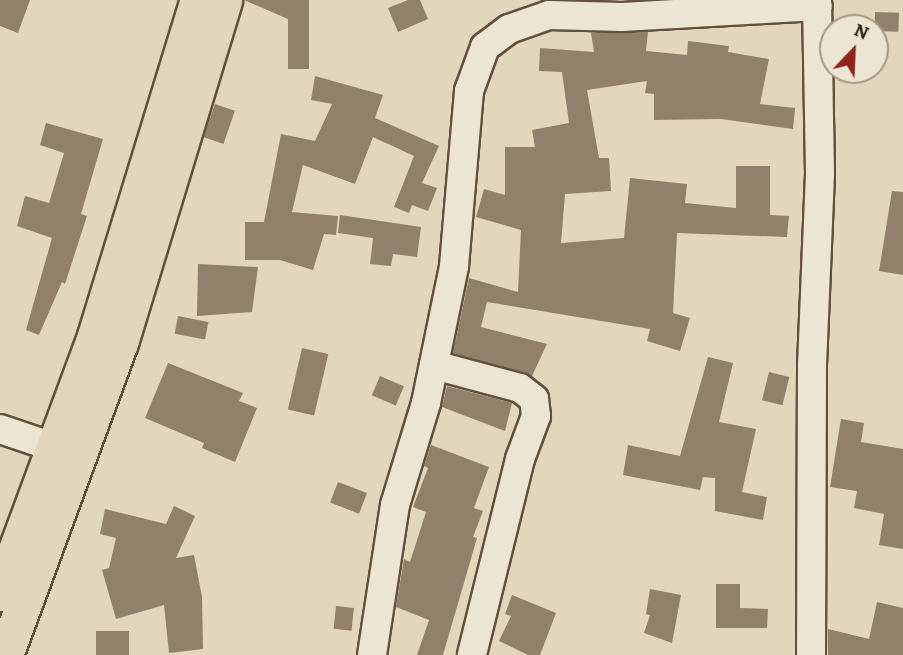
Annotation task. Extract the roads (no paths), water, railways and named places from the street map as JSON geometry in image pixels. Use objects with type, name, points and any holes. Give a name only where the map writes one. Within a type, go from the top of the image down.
[{"type":"main road","points":[[5,655],[69,452],[198,0]]},
{"type":"main road","points":[[0,593],[120,343],[224,0]]},
{"type":"street","points":[[372,655],[395,505],[434,365],[454,266],[469,91],[485,47],[509,29],[549,15],[702,14],[817,3],[820,173],[812,365],[811,655]]},
{"type":"street","points":[[434,365],[520,388],[534,399],[536,416],[520,459],[472,655]]},
{"type":"street","points":[[0,429],[69,452]]}]
